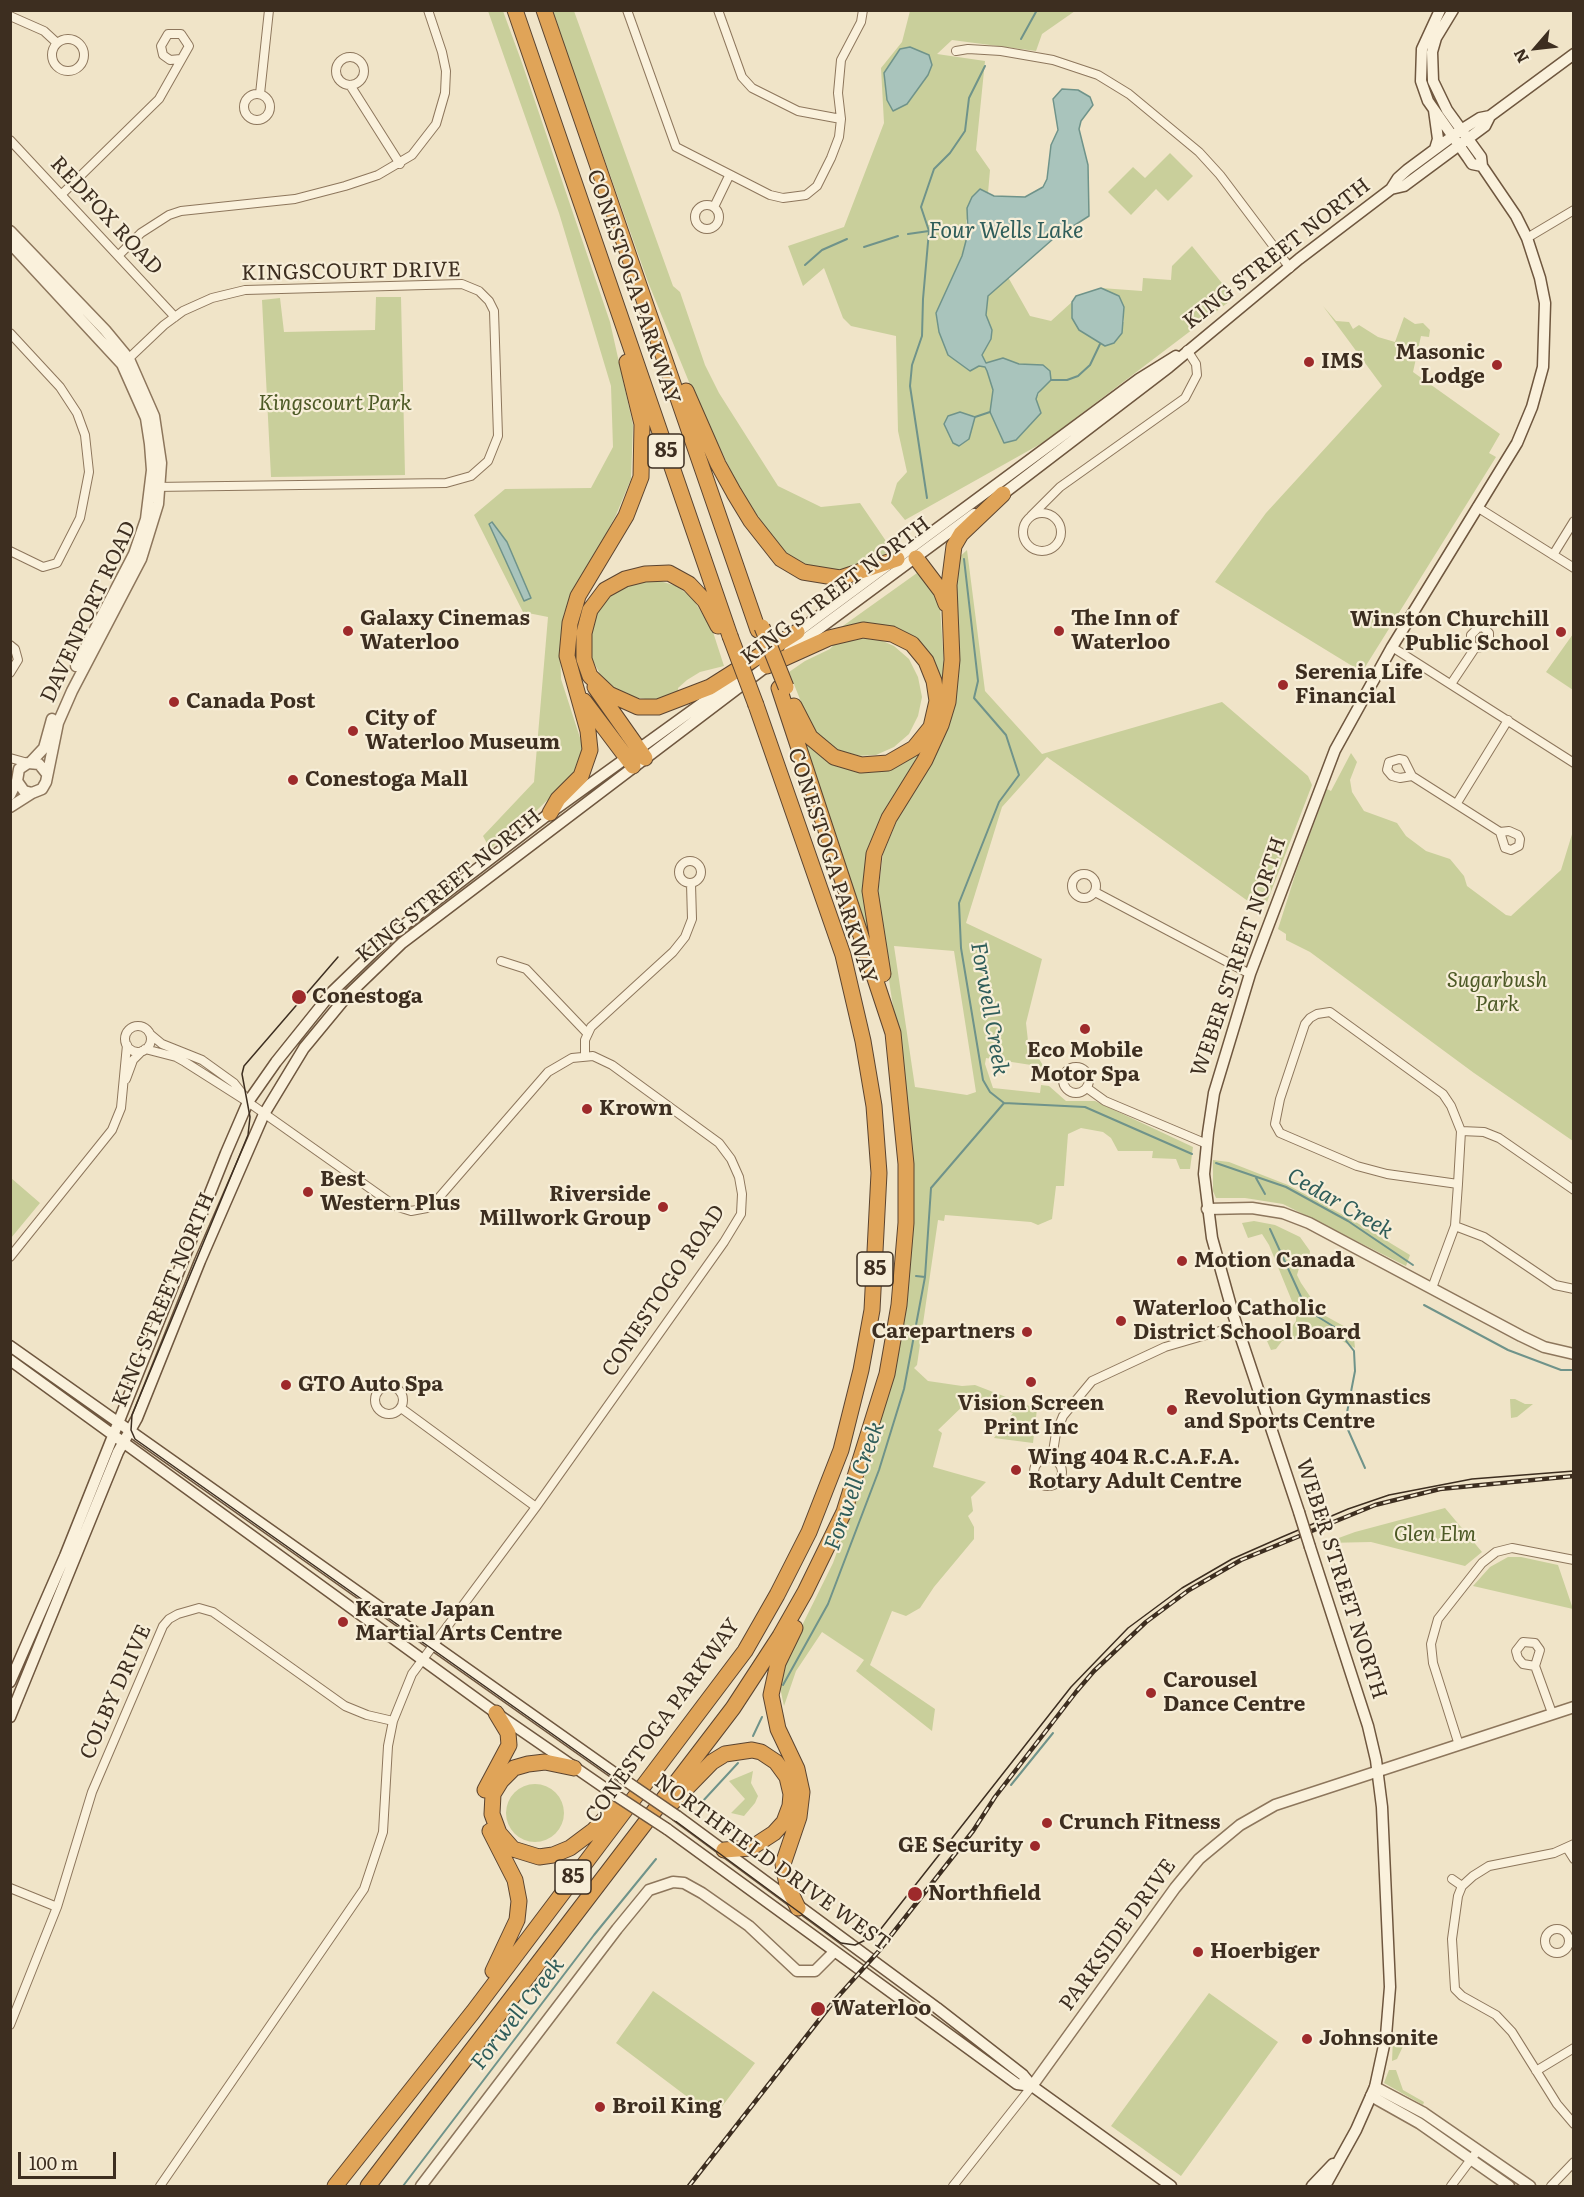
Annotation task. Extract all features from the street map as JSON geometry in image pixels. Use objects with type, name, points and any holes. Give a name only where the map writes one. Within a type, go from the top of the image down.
[{"type":"highway","name":"CONESTOGA PARKWAY","points":[[335,2187],[472,2012],[745,1651],[809,1532],[841,1450],[861,1370],[873,1299],[879,1173],[874,1106],[863,1041],[835,931],[756,705],[729,644],[604,266],[515,10]]},
{"type":"highway","name":"CONESTOGA PARKWAY","points":[[368,2187],[733,1708],[780,1636],[832,1537],[866,1449],[887,1374],[899,1305],[906,1223],[906,1164],[893,1033],[782,688],[748,602],[544,10]]},
{"type":"highway","points":[[550,813],[558,799],[578,781],[588,761],[588,731],[567,656],[570,624],[578,596],[626,516],[641,477],[642,424],[604,266]]},
{"type":"highway","points":[[639,284],[718,464],[751,521],[781,559],[794,569],[827,578],[850,577],[897,559]]},
{"type":"highway","points":[[893,1033],[870,891],[874,854],[889,818],[926,760],[941,726],[951,679],[949,576],[954,546],[961,534],[1003,494]]},
{"type":"highway","points":[[916,558],[941,591],[951,628]]},
{"type":"highway","points":[[636,758],[599,694],[584,659],[584,633],[590,610],[605,590],[625,579],[645,574],[669,573],[689,584],[705,601],[729,644]]},
{"type":"highway","points":[[767,666],[828,638],[863,630],[892,634],[912,644],[926,661],[934,681],[937,701],[931,727],[914,748],[888,763],[861,765],[834,757],[810,737],[782,688]]},
{"type":"highway","points":[[590,676],[609,694],[627,703],[638,706],[668,705],[710,687],[797,632]]},
{"type":"highway","points":[[573,683],[593,715],[636,758]]},
{"type":"highway","points":[[798,1908],[787,1885],[783,1864],[799,1817],[802,1791],[797,1769],[777,1729],[771,1707],[771,1685],[778,1663],[826,1564],[832,1537]]},
{"type":"highway","points":[[472,2012],[510,1938],[517,1920],[519,1900],[515,1880],[490,1832],[483,1812],[486,1788],[509,1745],[508,1734],[496,1713]]},
{"type":"highway","points":[[574,1768],[545,1762],[528,1764],[514,1768],[501,1781],[493,1794],[492,1814],[499,1833],[513,1849],[539,1857],[553,1856],[570,1848],[594,1830],[677,1743]]},
{"type":"highway","points":[[611,1869],[712,1762],[734,1751],[761,1752],[776,1762],[787,1777],[790,1806],[784,1822],[760,1843],[744,1851],[724,1850]]},
{"type":"main road","name":"WEBER STREET NORTH","points":[[1325,2187],[1373,2092],[1386,2036],[1390,1987],[1382,1807],[1378,1771],[1368,1726],[1217,1259],[1207,1209],[1204,1174],[1214,1093],[1250,974],[1322,780],[1346,726],[1517,443],[1532,407],[1543,367],[1545,303],[1540,278],[1527,238],[1512,208],[1482,166],[1481,157],[1434,110],[1421,81],[1420,60],[1425,40],[1440,10]]},
{"type":"main road","name":"WEBER STREET NORTH","points":[[1453,10],[1436,38],[1430,65],[1438,95],[1460,137]]},
{"type":"main road","name":"KING STREET NORTH","points":[[10,1682],[46,1601],[248,1102],[276,1062],[333,991],[391,934],[550,813],[636,758],[767,666],[1003,494],[1169,367],[1187,350],[1391,189],[1398,178],[1435,149],[1485,126],[1490,116],[1574,54]]},
{"type":"main road","points":[[1434,110],[1438,139],[1435,149]]},
{"type":"main road","name":"KING STREET NORTH","points":[[1391,189],[1404,186],[1460,137]]},
{"type":"main road","name":"DAVENPORT ROAD","points":[[10,231],[15,248],[105,330],[154,416],[159,441],[154,521],[141,559],[72,691],[58,723],[46,774]]},
{"type":"main road","name":"KING STREET NORTH","points":[[10,1717],[123,1444],[131,1430],[264,1114],[279,1086],[325,1021],[394,950],[797,632],[1139,379],[1187,350]]},
{"type":"main road","name":"DAVENPORT ROAD","points":[[29,763],[44,748],[64,692],[134,554],[155,487]]},
{"type":"main road","points":[[10,795],[19,769],[29,763],[39,764],[46,774],[45,786],[10,807]]},
{"type":"main road","points":[[17,780],[24,791],[32,793]]},
{"type":"main road","points":[[391,934],[394,950]]},
{"type":"main road","points":[[1207,1209],[1252,1208],[1292,1216],[1353,1244],[1521,1336],[1544,1347],[1574,1354]]},
{"type":"main road","name":"NORTHFIELD DRIVE WEST","points":[[10,1346],[118,1420],[724,1850],[798,1908],[947,2016],[1023,2075],[1032,2086],[1171,2187]]},
{"type":"main road","name":"NORTHFIELD DRIVE WEST","points":[[10,1360],[496,1713],[667,1829],[1017,2084],[1032,2086]]},
{"type":"main road","name":"PARKSIDE DRIVE","points":[[1032,2086],[1175,1888],[1218,1842],[1240,1825],[1275,1805],[1574,1707]]},
{"type":"main road","points":[[421,2187],[616,1929],[649,1890],[673,1882],[684,1883],[749,1926],[797,1971],[815,1971],[834,1952]]},
{"type":"main road","points":[[876,1982],[885,1970]]},
{"type":"main road","points":[[946,2032],[947,2016]]},
{"type":"main road","points":[[1373,2092],[1424,2113],[1530,2187]]},
{"type":"main road","points":[[1373,2092],[1509,2187]]},
{"type":"main road","name":"WEBER STREET NORTH","points":[[1312,2187],[1321,2175],[1338,2160]]},
{"type":"street","points":[[260,94],[269,10]]},
{"type":"street","points":[[118,255],[158,220],[181,211],[295,199],[378,175],[412,155],[430,135],[442,110],[446,93],[446,71],[442,52],[428,10]]},
{"type":"street","points":[[627,10],[671,140],[676,147],[729,176],[770,195],[783,198],[806,195],[822,178],[839,137],[841,119],[838,93],[841,60],[861,22],[863,10]]},
{"type":"street","points":[[718,10],[742,78],[752,88],[798,111],[830,119],[841,119]]},
{"type":"street","points":[[10,16],[44,31],[57,43]]},
{"type":"street","points":[[70,39],[80,44],[84,56],[77,69],[67,72],[56,67],[52,53],[57,43],[70,39]]},
{"type":"street","points":[[956,51],[968,49],[1001,51],[1053,60],[1098,75],[1129,94],[1199,152],[1220,175],[1290,268]]},
{"type":"street","points":[[61,195],[147,113],[173,78],[181,59]]},
{"type":"street","points":[[350,85],[400,164]]},
{"type":"street","name":"REDFOX ROAD","points":[[10,140],[175,317]]},
{"type":"street","points":[[714,207],[729,176]]},
{"type":"street","points":[[1527,238],[1574,210]]},
{"type":"street","name":"KINGSCOURT DRIVE","points":[[125,362],[175,317],[212,298],[245,290],[462,284],[489,301],[494,311],[498,436],[495,448],[481,469],[471,476],[453,482],[155,487]]},
{"type":"street","points":[[10,333],[60,387],[77,413],[85,435],[89,472],[80,518],[57,563],[43,567],[10,551]]},
{"type":"street","points":[[1031,516],[1044,513],[1055,518],[1061,530],[1054,547],[1042,551],[1026,543],[1023,529],[1031,516],[1060,487],[1185,398],[1197,375],[1196,364],[1187,350]]},
{"type":"street","points":[[1477,507],[1574,568]]},
{"type":"street","points":[[1553,555],[1574,521]]},
{"type":"street","points":[[10,645],[15,649],[18,660],[10,673]]},
{"type":"street","points":[[1392,647],[1574,763]]},
{"type":"street","points":[[1451,684],[1475,648]]},
{"type":"street","points":[[1457,803],[1508,720]]},
{"type":"street","points":[[10,758],[29,763]]},
{"type":"street","points":[[10,769],[17,780]]},
{"type":"street","points":[[1412,776],[1500,831]]},
{"type":"street","points":[[127,1045],[134,1051],[144,1050],[176,1056],[248,1102],[395,1206],[411,1211],[421,1210],[436,1201],[548,1072],[572,1058],[585,1055],[587,1034],[673,952],[685,937],[692,919],[691,884]]},
{"type":"street","points":[[1095,891],[1250,974]]},
{"type":"street","points":[[501,961],[526,969],[587,1034]]},
{"type":"street","points":[[1432,1288],[1455,1226],[1458,1184],[1461,1131],[1451,1106],[1443,1094],[1330,1012],[1317,1014],[1305,1024],[1275,1115],[1275,1124],[1280,1133],[1363,1168],[1387,1174],[1458,1184]]},
{"type":"street","points":[[10,1257],[105,1140],[119,1112],[124,1086],[126,1034],[132,1027],[142,1027],[162,1044],[202,1060],[234,1083],[248,1102]]},
{"type":"street","points":[[124,1086],[133,1060],[150,1042],[150,1034]]},
{"type":"street","name":"CONESTOGO ROAD","points":[[434,1645],[536,1507],[724,1242],[741,1214],[742,1194],[739,1177],[731,1159],[719,1143],[612,1065],[593,1056],[585,1055]]},
{"type":"street","points":[[1088,1088],[1105,1101],[1207,1144]]},
{"type":"street","points":[[1461,1131],[1484,1132],[1499,1138],[1574,1191]]},
{"type":"street","points":[[1455,1226],[1484,1237],[1555,1285],[1574,1289]]},
{"type":"street","points":[[1052,1458],[1056,1432],[1063,1416],[1092,1381],[1165,1347],[1237,1326]]},
{"type":"street","points":[[401,1408],[536,1507]]},
{"type":"street","points":[[1459,1745],[1433,1663],[1431,1645],[1438,1619],[1482,1563],[1496,1552],[1512,1548],[1574,1560]]},
{"type":"street","name":"COLBY DRIVE","points":[[10,2025],[57,1907],[92,1792],[163,1626],[178,1614],[199,1608],[213,1612],[345,1706],[367,1715],[393,1721]]},
{"type":"street","points":[[160,2187],[364,1889],[383,1832],[388,1746],[393,1721],[412,1674],[434,1645]]},
{"type":"street","points":[[1535,1666],[1552,1713]]},
{"type":"street","points":[[1574,1859],[1570,1846],[1489,1866],[1462,1886],[1452,1927],[1455,1989],[1462,1996],[1483,2005],[1512,2031],[1536,2071],[1574,2124]]},
{"type":"street","points":[[1452,1879],[1462,1886]]},
{"type":"street","points":[[10,1888],[57,1907]]},
{"type":"street","points":[[1536,2071],[1574,2048]]},
{"type":"street","name":"PARKSIDE DRIVE","points":[[953,2187],[1032,2086]]},
{"type":"street","points":[[1451,2187],[1478,2150]]},
{"type":"street","points":[[1551,2187],[1574,2162]]},
{"type":"green space","points":[[488,11],[503,11],[522,63],[610,322],[633,425],[631,479],[616,515],[564,613],[560,644],[561,679],[583,747],[579,770],[536,811],[490,849],[483,836],[534,782],[548,617],[523,612],[474,515],[505,489],[591,488],[613,447],[611,386],[559,213]]},
{"type":"green space","points":[[552,11],[574,11],[673,286],[680,292],[705,365],[719,393],[778,486],[821,507],[860,503],[888,544],[888,552],[868,564],[835,573],[804,565],[779,548],[738,486],[689,382],[648,282]]},
{"type":"green space","points":[[910,11],[1075,11],[1042,34],[1036,51],[952,40],[937,54],[985,61],[976,150],[990,170],[988,193],[980,190],[966,221],[968,233],[962,256],[936,313],[979,366],[985,367],[993,389],[990,412],[1004,443],[1016,440],[1041,413],[1036,399],[1044,385],[1043,365],[1019,364],[1003,358],[986,363],[982,355],[991,340],[992,330],[986,315],[988,296],[1008,277],[1030,316],[1051,321],[1072,302],[1072,318],[1124,322],[1124,307],[1119,296],[1101,288],[1142,291],[1143,278],[1171,280],[1172,266],[1192,246],[1234,298],[1044,442],[905,520],[891,503],[897,483],[907,472],[898,431],[896,336],[851,326],[843,318],[824,268],[803,286],[788,246],[844,227],[884,123],[881,68],[902,42]],"holes":[[[900,49],[928,75],[907,104],[886,95],[884,73]]]},
{"type":"green space","points":[[1170,153],[1193,176],[1168,201],[1156,189],[1131,215],[1108,192],[1133,167],[1145,178]]},
{"type":"green space","name":"Kingscourt Park","points":[[376,297],[401,297],[405,475],[271,477],[262,300],[280,298],[284,332],[375,330]]},
{"type":"green space","points":[[1323,306],[1336,321],[1349,322],[1353,329],[1359,325],[1378,337],[1395,342],[1404,317],[1415,324],[1423,323],[1430,330],[1429,337],[1421,336],[1413,372],[1500,434],[1489,453],[1496,457],[1362,672],[1215,582],[1266,513],[1382,386]]},
{"type":"green space","points":[[967,550],[985,691],[1042,754],[1222,702],[1308,776],[1312,785],[1267,902],[1259,909],[1047,757],[1002,807],[966,923],[1042,959],[1026,1023],[1028,1041],[1044,1067],[986,1058],[985,1064],[993,1088],[1040,1093],[1041,1085],[1049,1086],[1066,1101],[1095,1101],[1193,1147],[1190,1169],[1180,1169],[1176,1159],[1152,1158],[1153,1151],[1118,1151],[1111,1138],[1103,1132],[1081,1128],[1068,1134],[1064,1186],[1056,1186],[1052,1219],[1038,1225],[1031,1222],[945,1215],[944,1221],[938,1220],[917,1365],[914,1368],[928,1381],[962,1386],[975,1385],[1037,1409],[1033,1443],[994,1438],[1013,1413],[980,1401],[966,1403],[938,1430],[942,1433],[933,1467],[986,1482],[971,1497],[973,1511],[968,1516],[974,1527],[974,1539],[934,1587],[920,1608],[906,1616],[892,1611],[870,1665],[935,1709],[932,1731],[856,1671],[864,1660],[822,1632],[796,1671],[784,1706],[779,1683],[784,1662],[833,1563],[873,1453],[906,1297],[914,1180],[905,1086],[877,901],[883,854],[898,818],[939,744],[955,561]],"holes":[[[894,946],[954,951],[976,1092],[967,1095],[915,1087]]]},
{"type":"green space","points":[[917,573],[929,586],[940,607],[944,665],[940,704],[912,640],[840,628]]},
{"type":"green space","points":[[637,580],[657,580],[676,586],[692,597],[713,632],[724,666],[700,672],[687,680],[678,688],[679,695],[652,700],[632,697],[614,689],[600,674],[591,657],[589,637],[593,617],[603,600],[618,587]]},
{"type":"green space","points":[[1573,634],[1574,690],[1546,672]]},
{"type":"green space","points":[[856,636],[876,638],[894,646],[909,659],[918,677],[922,697],[918,716],[909,734],[894,747],[876,755],[856,756],[837,751],[820,741],[810,724],[789,672],[830,649],[837,641]]},
{"type":"green space","points":[[933,733],[884,818],[871,942],[800,735],[867,769]]},
{"type":"green space","name":"Sugarbush Park","points":[[1351,753],[1357,762],[1350,780],[1352,792],[1364,811],[1397,823],[1406,836],[1426,851],[1450,859],[1464,876],[1467,886],[1506,915],[1511,916],[1561,870],[1573,831],[1573,1141],[1474,1073],[1310,952],[1286,940],[1286,934],[1278,929],[1297,869],[1327,789],[1331,791]]},
{"type":"green space","points":[[1213,1160],[1229,1162],[1288,1185],[1354,1221],[1410,1255],[1406,1266],[1283,1204],[1245,1198],[1216,1198],[1213,1191]]},
{"type":"green space","points":[[11,1178],[40,1203],[11,1238],[12,1196]]},
{"type":"green space","points":[[1254,1221],[1275,1225],[1300,1237],[1310,1251],[1309,1258],[1300,1265],[1297,1275],[1322,1314],[1349,1329],[1354,1338],[1355,1348],[1342,1341],[1336,1327],[1331,1327],[1336,1328],[1335,1338],[1320,1336],[1320,1326],[1312,1336],[1282,1341],[1276,1349],[1271,1350],[1267,1341],[1279,1331],[1291,1328],[1296,1321],[1296,1311],[1269,1245],[1262,1234],[1248,1238],[1242,1223]]},
{"type":"green space","points":[[1510,1399],[1533,1404],[1517,1417],[1511,1418]]},
{"type":"green space","name":"Glen Elm","points":[[1445,1508],[1482,1552],[1465,1566],[1371,1542],[1325,1543],[1355,1532]]},
{"type":"green space","name":"Glen Elm","points":[[1508,1557],[1521,1557],[1558,1565],[1573,1609],[1473,1586],[1490,1567]]},
{"type":"green space","points":[[753,1771],[751,1783],[758,1796],[755,1803],[744,1816],[731,1813],[745,1799],[729,1781]]},
{"type":"green space","points":[[529,1784],[541,1784],[556,1792],[564,1807],[564,1819],[556,1834],[541,1842],[529,1842],[514,1834],[506,1819],[506,1807],[514,1792]]},
{"type":"green space","points":[[653,1991],[755,2063],[714,2117],[616,2043]]},
{"type":"green space","points":[[1209,1993],[1278,2042],[1181,2176],[1111,2126]]},
{"type":"green space","points":[[1396,2034],[1405,2042],[1397,2059],[1392,2061],[1393,2038]]},
{"type":"green space","points":[[1389,2070],[1396,2070],[1403,2090],[1424,2102],[1423,2105],[1384,2083]]},
{"type":"water","points":[[910,47],[929,55],[932,65],[928,75],[907,104],[893,111],[887,100],[884,73],[900,49]]},
{"type":"water","name":"Four Wells Lake","points":[[1062,89],[1078,90],[1090,97],[1093,105],[1081,121],[1079,129],[1088,165],[1089,216],[1053,239],[988,296],[986,315],[992,330],[991,339],[982,355],[986,363],[1003,358],[1019,364],[1043,365],[1050,371],[1051,380],[1038,393],[1036,399],[1041,413],[1016,440],[1004,443],[990,412],[993,390],[985,367],[979,366],[970,371],[948,355],[939,332],[936,313],[962,256],[968,233],[967,208],[972,197],[980,189],[994,196],[1025,197],[1043,187],[1047,179],[1051,145],[1058,130],[1053,99]]},
{"type":"water","points":[[1101,288],[1119,296],[1124,307],[1122,333],[1114,343],[1105,346],[1079,330],[1072,318],[1072,302],[1076,296]]},
{"type":"water","points":[[960,412],[975,417],[969,439],[959,446],[953,443],[944,424],[948,416]]},
{"type":"water","points":[[492,522],[507,542],[531,598],[524,601],[489,524]]},
{"type":"waterway","name":"Forwell Creek","points":[[1021,39],[1037,10]]},
{"type":"waterway","name":"Forwell Creek","points":[[927,498],[910,386],[912,365],[922,336],[929,231],[921,207],[934,169],[950,153],[965,131],[969,98],[985,66]]},
{"type":"waterway","points":[[908,234],[929,231]]},
{"type":"waterway","points":[[864,247],[898,236]]},
{"type":"waterway","points":[[805,265],[822,250],[847,239]]},
{"type":"waterway","points":[[1051,380],[1067,380],[1078,376],[1090,365],[1100,344]]},
{"type":"waterway","points":[[975,417],[990,412]]},
{"type":"waterway","name":"Forwell Creek","points":[[964,559],[978,681],[974,698],[1006,735],[1019,775],[999,802],[959,903],[961,948],[983,1080],[990,1092],[1004,1103]]},
{"type":"waterway","name":"Cedar Creek","points":[[1004,1103],[1085,1107],[1192,1154]]},
{"type":"waterway","name":"Forwell Creek","points":[[783,1685],[828,1604],[879,1470],[904,1389],[925,1277],[931,1188],[1004,1103]]},
{"type":"waterway","name":"Cedar Creek","points":[[1216,1163],[1286,1187],[1348,1221],[1413,1265]]},
{"type":"waterway","points":[[1256,1178],[1265,1194]]},
{"type":"waterway","points":[[1270,1229],[1307,1310],[1336,1328],[1354,1351],[1355,1371],[1345,1423],[1365,1468]]},
{"type":"waterway","points":[[916,1276],[925,1277]]},
{"type":"waterway","name":"Cedar Creek","points":[[1424,1305],[1508,1350],[1561,1370],[1574,1370]]},
{"type":"waterway","name":"Forwell Creek","points":[[753,1736],[762,1717]]},
{"type":"waterway","points":[[1011,1785],[1053,1733]]},
{"type":"waterway","name":"Forwell Creek","points":[[702,1802],[738,1763]]},
{"type":"waterway","name":"Forwell Creek","points":[[403,2186],[594,1935],[656,1859]]},
{"type":"tram line","points":[[338,957],[244,1066],[242,1074],[250,1117],[248,1135],[132,1415],[131,1430],[135,1439],[674,1820],[841,1943],[855,1945],[876,1935],[1071,1687],[1128,1628],[1182,1588],[1232,1559],[1348,1509],[1389,1495],[1472,1479],[1574,1471]]},
{"type":"railway","points":[[689,2186],[834,2001],[878,1952],[973,1831],[995,1797],[1076,1692],[1094,1671],[1146,1622],[1189,1590],[1241,1560],[1375,1505],[1440,1489],[1574,1476]]},
{"type":"place","name":"IMS","points":[[1309,362]]},
{"type":"place","name":"Masonic Lodge","points":[[1497,365]]},
{"type":"place","name":"Galaxy Cinemas Waterloo","points":[[348,631]]},
{"type":"place","name":"The Inn of Waterloo","points":[[1059,631]]},
{"type":"place","name":"Winston Churchill Public School","points":[[1561,632]]},
{"type":"place","name":"Serenia Life Financial","points":[[1283,685]]},
{"type":"place","name":"Canada Post","points":[[174,702]]},
{"type":"place","name":"City of Waterloo Museum","points":[[353,731]]},
{"type":"place","name":"Conestoga Mall","points":[[293,780]]},
{"type":"place","name":"Conestoga","points":[[299,997]]},
{"type":"place","name":"Eco Mobile Motor Spa","points":[[1085,1029]]},
{"type":"place","name":"Krown","points":[[587,1109]]},
{"type":"place","name":"Best Western Plus","points":[[308,1192]]},
{"type":"place","name":"Riverside Millwork Group","points":[[663,1207]]},
{"type":"place","name":"Motion Canada","points":[[1182,1261]]},
{"type":"place","name":"Waterloo Catholic District School Board","points":[[1121,1321]]},
{"type":"place","name":"Carepartners","points":[[1027,1332]]},
{"type":"place","name":"Vision Screen Print Inc","points":[[1031,1382]]},
{"type":"place","name":"GTO Auto Spa","points":[[286,1385]]},
{"type":"place","name":"Revolution Gymnastics and Sports Centre","points":[[1172,1410]]},
{"type":"place","name":"Wing 404 R.C.A.F.A. Rotary Adult Centre","points":[[1016,1470]]},
{"type":"place","name":"Karate Japan Martial Arts Centre","points":[[343,1622]]},
{"type":"place","name":"Carousel Dance Centre","points":[[1151,1693]]},
{"type":"place","name":"Crunch Fitness","points":[[1047,1823]]},
{"type":"place","name":"GE Security","points":[[1035,1846]]},
{"type":"place","name":"Northfield","points":[[915,1894]]},
{"type":"place","name":"Hoerbiger","points":[[1198,1952]]},
{"type":"place","name":"Waterloo","points":[[818,2009]]},
{"type":"place","name":"Johnsonite","points":[[1307,2039]]},
{"type":"place","name":"Broil King","points":[[600,2107]]}]
